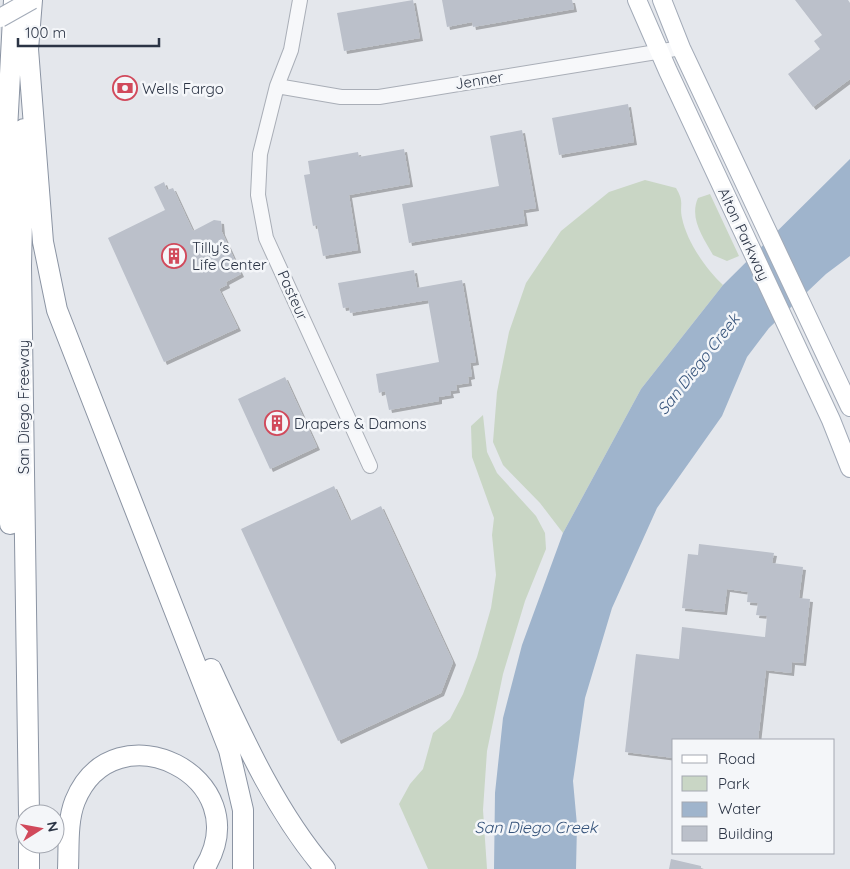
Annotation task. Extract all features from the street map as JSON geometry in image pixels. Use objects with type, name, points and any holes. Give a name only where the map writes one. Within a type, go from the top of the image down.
[{"type":"highway","points":[[14,0],[4,167],[6,320],[14,748],[28,766]]},
{"type":"highway","name":"San Diego Freeway","points":[[29,804],[21,266],[22,156],[32,0]]},
{"type":"highway","points":[[28,49],[43,242],[57,310],[229,750],[243,810],[243,869]]},
{"type":"highway","points":[[57,310],[229,708],[284,809],[325,869]]},
{"type":"highway","points":[[68,869],[72,814],[76,799],[85,783],[111,763],[121,759],[145,755],[165,759],[184,768],[207,792],[214,813],[216,837],[213,850],[204,869]]},
{"type":"highway","points":[[29,854],[29,869]]},
{"type":"main road","points":[[0,18],[32,0]]},
{"type":"main road","name":"Alton Parkway","points":[[637,0],[788,328],[850,468]]},
{"type":"main road","name":"Alton Parkway","points":[[662,0],[682,48],[850,407]]},
{"type":"street","name":"Pasteur","points":[[300,0],[291,50],[277,86],[261,146],[257,178],[260,211],[266,238],[370,466]]},
{"type":"street","name":"Jenner","points":[[277,86],[341,97],[379,97],[682,48]]},
{"type":"green space","points":[[645,180],[676,188],[681,200],[681,213],[688,236],[704,263],[723,285],[641,389],[563,533],[540,503],[503,465],[493,442],[497,392],[509,332],[526,283],[561,231],[609,192]]},
{"type":"green space","points":[[710,194],[739,256],[727,261],[713,255],[701,234],[696,220],[695,213],[698,198]]},
{"type":"green space","points":[[483,415],[487,452],[497,473],[536,516],[545,533],[546,549],[525,601],[503,674],[487,751],[483,810],[487,869],[428,869],[399,804],[410,784],[423,769],[433,733],[450,719],[463,694],[477,657],[491,608],[496,575],[492,535],[494,518],[472,457],[471,426]]},
{"type":"water","name":"San Diego Creek","points":[[850,159],[850,256],[826,274],[769,328],[747,357],[722,416],[657,508],[612,608],[585,698],[573,781],[577,825],[576,869],[494,869],[495,793],[503,718],[522,645],[563,533],[641,389],[723,285]]},
{"type":"building","points":[[413,0],[420,38],[344,51],[337,13]]},
{"type":"building","points":[[442,0],[572,0],[574,9],[473,27],[472,22],[447,27]]},
{"type":"building","points":[[795,0],[848,0],[850,3],[850,79],[813,107],[788,74],[820,49],[814,41],[822,35]]},
{"type":"building","points":[[628,104],[634,142],[559,155],[552,118]]},
{"type":"building","points":[[522,130],[536,208],[523,210],[525,223],[409,243],[402,204],[499,186],[490,136]]},
{"type":"building","points":[[404,149],[410,184],[349,195],[358,250],[323,256],[317,225],[313,226],[304,175],[310,174],[308,161],[358,152],[359,157]]},
{"type":"building","name":"Tilly's Life Center","points":[[164,182],[167,190],[173,188],[193,231],[214,220],[221,221],[222,232],[241,274],[226,282],[227,285],[219,289],[238,328],[164,362],[108,238],[165,210],[154,187]]},
{"type":"building","points":[[414,270],[417,288],[462,280],[476,362],[470,363],[472,376],[468,377],[469,383],[456,385],[457,390],[450,391],[451,395],[439,397],[439,401],[389,410],[385,391],[379,393],[376,374],[439,362],[428,300],[350,313],[349,307],[343,308],[338,283]]},
{"type":"building","name":"Drapers & Damons","points":[[285,377],[317,447],[270,469],[238,399]]},
{"type":"building","points":[[334,486],[350,521],[381,506],[453,662],[441,693],[338,741],[241,529]]},
{"type":"building","points":[[699,544],[774,553],[772,563],[803,567],[799,598],[810,599],[803,663],[792,662],[791,673],[766,670],[758,739],[672,739],[672,758],[625,752],[636,654],[679,659],[682,627],[765,637],[767,616],[756,615],[758,603],[747,602],[748,592],[727,589],[724,612],[682,608],[688,554],[698,555]]},
{"type":"building","points":[[671,859],[701,866],[701,869],[669,869]]},
{"type":"place","name":"Wells Fargo","points":[[125,88]]},
{"type":"place","name":"Tilly's Life Center","points":[[174,256]]},
{"type":"place","name":"Drapers & Damons","points":[[277,423]]}]
